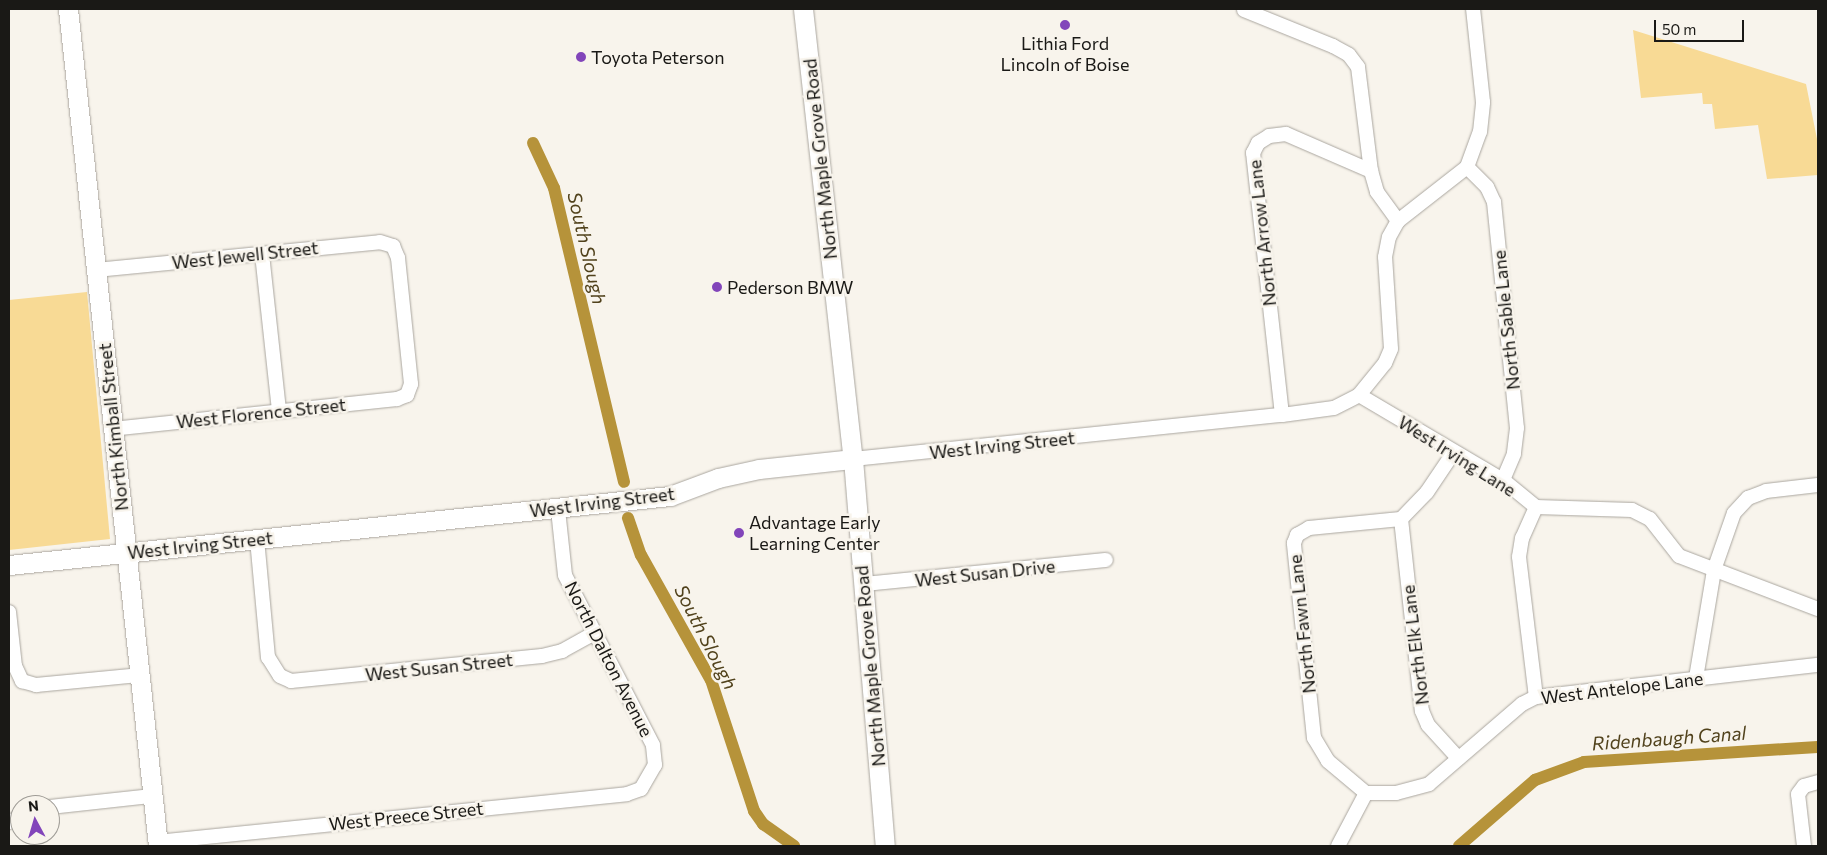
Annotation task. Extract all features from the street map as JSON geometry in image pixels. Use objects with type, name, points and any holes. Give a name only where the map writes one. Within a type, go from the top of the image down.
[{"type":"street","name":"North Kimball Street","points":[[68,9],[157,844]]},
{"type":"street","name":"North Maple Grove Road","points":[[803,9],[853,459],[885,846]]},
{"type":"street","points":[[1282,415],[1334,408],[1359,395],[1385,363],[1391,349],[1385,257],[1398,221],[1467,167],[1480,132],[1483,102],[1472,9]]},
{"type":"street","points":[[1244,10],[1333,46],[1349,55],[1358,66],[1371,171],[1377,192],[1398,221]]},
{"type":"street","name":"North Arrow Lane","points":[[1282,415],[1254,152],[1258,143],[1269,136],[1286,134],[1371,171]]},
{"type":"street","name":"North Sable Lane","points":[[1467,167],[1488,187],[1494,202],[1516,428],[1514,454],[1503,480]]},
{"type":"street","name":"West Jewell Street","points":[[96,270],[380,242],[393,246],[398,258],[410,374],[408,395]]},
{"type":"street","points":[[262,254],[279,411]]},
{"type":"street","name":"West Florence Street","points":[[113,429],[396,399],[408,395]]},
{"type":"street","name":"West Irving Lane","points":[[1359,395],[1503,480],[1536,507]]},
{"type":"street","name":"West Irving Street","points":[[9,564],[670,496],[718,478],[759,469],[1282,415]]},
{"type":"street","points":[[1401,519],[1427,492],[1454,452]]},
{"type":"street","points":[[1696,678],[1714,570],[1734,513],[1748,498],[1766,491],[1818,485]]},
{"type":"street","points":[[1536,697],[1519,557],[1522,538],[1536,507],[1632,510],[1650,519],[1679,556],[1818,609]]},
{"type":"street","name":"North Dalton Avenue","points":[[558,509],[565,575],[653,746],[655,764],[650,778]]},
{"type":"street","name":"North Elk Lane","points":[[1401,519],[1422,711],[1428,725],[1458,758]]},
{"type":"street","name":"North Fawn Lane","points":[[1366,793],[1328,761],[1314,738],[1294,543],[1297,535],[1309,528],[1401,519]]},
{"type":"street","name":"West Susan Street","points":[[257,539],[268,657],[280,676],[302,681],[542,656],[562,651],[594,633]]},
{"type":"street","name":"West Susan Drive","points":[[864,584],[1106,560]]},
{"type":"street","points":[[9,612],[15,666],[22,681],[36,686],[139,675]]},
{"type":"street","name":"West Antelope Lane","points":[[1366,793],[1396,793],[1429,784],[1522,704],[1536,697],[1818,665]]},
{"type":"street","name":"West Preece Street","points":[[157,844],[627,794],[641,789],[650,778]]},
{"type":"street","points":[[1804,846],[1796,804],[1798,794],[1804,786],[1818,782]]},
{"type":"street","points":[[1338,846],[1366,793]]},
{"type":"street","points":[[60,806],[152,796]]},
{"type":"shaded area","points":[[1633,30],[1806,84],[1818,144],[1818,175],[1767,179],[1758,125],[1715,129],[1712,104],[1703,104],[1702,93],[1641,98]]},
{"type":"shaded area","points":[[87,292],[110,539],[9,550],[9,300]]},
{"type":"waterway","name":"South Slough","points":[[533,143],[554,188],[624,482]]},
{"type":"waterway","name":"South Slough","points":[[628,518],[641,555],[711,680],[754,811],[763,824],[794,846]]},
{"type":"waterway","name":"Ridenbaugh Canal","points":[[1459,846],[1535,780],[1584,762],[1818,747]]},
{"type":"place","name":"Lithia Ford Lincoln of Boise","points":[[1065,25]]},
{"type":"place","name":"Toyota Peterson","points":[[581,57]]},
{"type":"place","name":"Pederson BMW","points":[[717,287]]},
{"type":"place","name":"Advantage Early Learning Center","points":[[739,533]]}]
